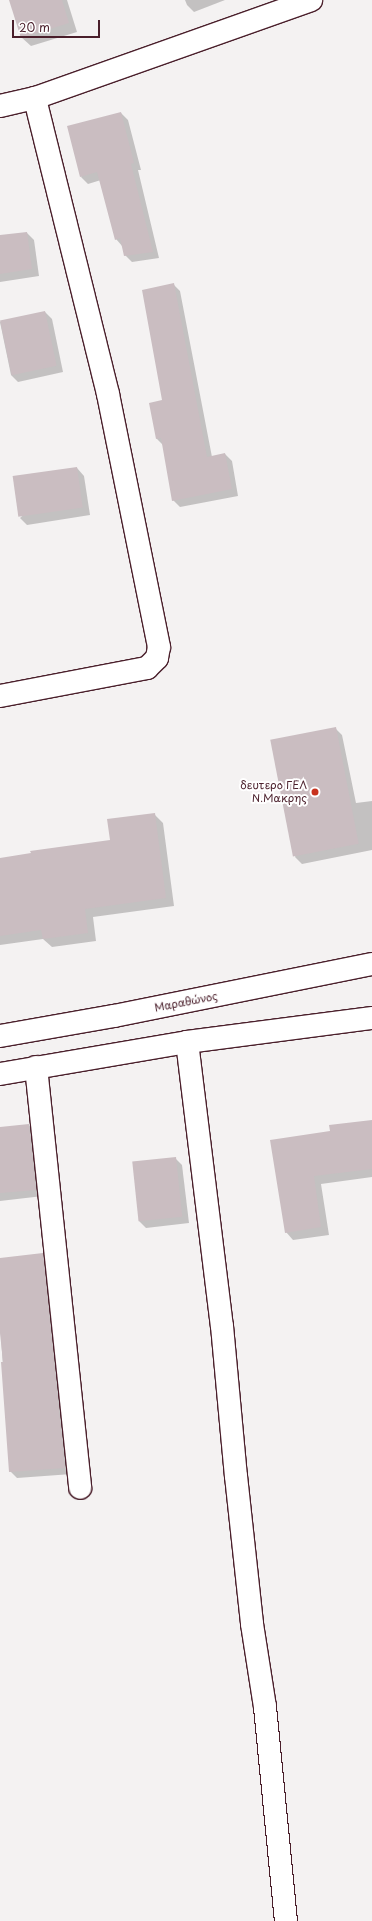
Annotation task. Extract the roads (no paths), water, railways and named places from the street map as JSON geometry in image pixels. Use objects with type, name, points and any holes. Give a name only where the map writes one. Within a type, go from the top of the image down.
[{"type":"street","points":[[0,106],[35,98],[311,0]]},
{"type":"street","points":[[0,696],[147,668],[157,658],[159,647],[108,394],[35,98]]},
{"type":"street","name":"Μαραθώνος","points":[[0,1036],[114,1016],[372,964]]},
{"type":"street","points":[[0,1074],[187,1042],[372,1018]]},
{"type":"street","points":[[187,1042],[222,1326],[252,1624],[265,1707],[286,1921]]},
{"type":"street","points":[[36,1067],[80,1488]]},
{"type":"place","name":"δευτερο ΓΕΛ Ν.Μακρης","points":[[315,792]]}]
